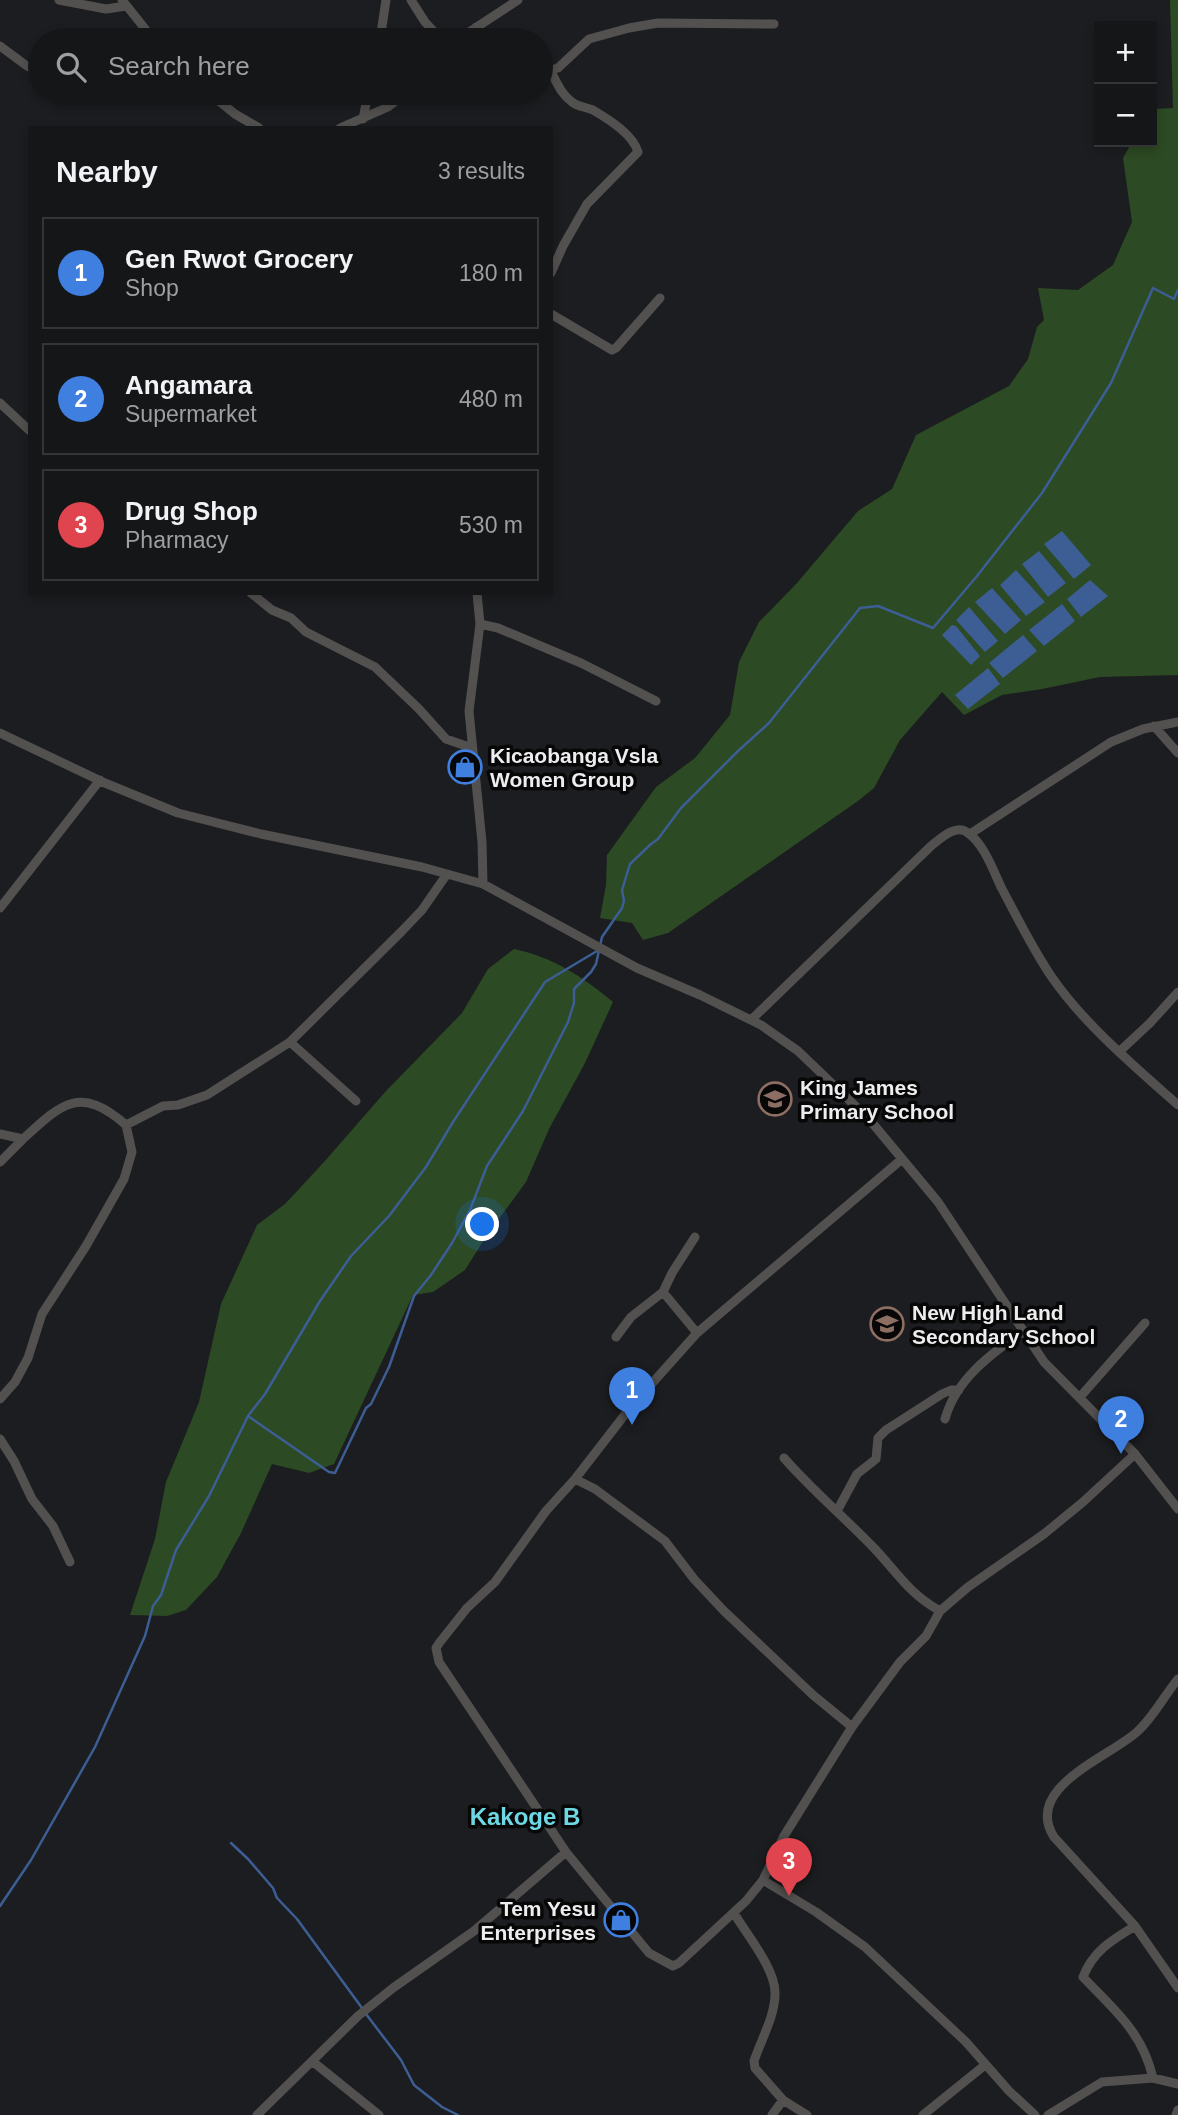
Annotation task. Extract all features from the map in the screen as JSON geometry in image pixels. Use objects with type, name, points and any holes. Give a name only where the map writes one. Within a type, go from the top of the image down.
[{"type":"street","points":[[59,0],[106,9],[124,3],[144,28]]},
{"type":"street","points":[[382,28],[386,0]]},
{"type":"street","points":[[411,0],[431,28]]},
{"type":"street","points":[[477,27],[518,0]]},
{"type":"street","points":[[553,66],[563,64],[589,39],[629,28],[658,23],[774,24]]},
{"type":"street","points":[[0,46],[28,66]]},
{"type":"street","points":[[553,80],[570,101],[591,109],[619,129],[634,143],[638,152],[586,204],[553,268]]},
{"type":"street","points":[[223,105],[256,126]]},
{"type":"street","points":[[363,119],[366,105]]},
{"type":"street","points":[[345,126],[391,105]]},
{"type":"street","points":[[553,315],[606,348],[614,349],[660,298]]},
{"type":"street","points":[[0,403],[28,429]]},
{"type":"street","points":[[253,595],[272,610],[291,618],[306,632],[375,667],[446,739],[472,748]]},
{"type":"street","points":[[477,595],[480,624],[469,711],[482,842],[483,884]]},
{"type":"street","points":[[480,624],[498,628],[581,663],[656,701]]},
{"type":"street","points":[[970,834],[1111,741],[1154,726],[1178,722]]},
{"type":"street","points":[[1154,726],[1178,753]]},
{"type":"street","points":[[0,733],[178,813],[483,884],[637,968],[751,1020],[798,1051],[869,1119],[938,1202],[1044,1362],[1135,1454],[1178,1508]]},
{"type":"street","points":[[0,908],[100,780]]},
{"type":"street","points":[[751,1020],[931,846],[953,831],[962,830],[970,834],[984,855],[1052,978],[1081,1012],[1178,1105]]},
{"type":"street","points":[[126,1125],[163,1106],[178,1105],[206,1095],[290,1042],[408,924],[447,874]]},
{"type":"street","points":[[1120,1051],[1178,992]]},
{"type":"street","points":[[290,1042],[356,1101]]},
{"type":"street","points":[[0,1162],[51,1115],[76,1101],[88,1102],[126,1125],[132,1152],[124,1179],[86,1247],[42,1314],[28,1358],[15,1382],[0,1399]]},
{"type":"street","points":[[0,1134],[23,1139]]},
{"type":"street","points":[[902,1159],[697,1333],[630,1408],[575,1479],[546,1511],[495,1582],[467,1608],[436,1648],[439,1662],[566,1852],[649,1953],[673,1966],[684,1960],[734,1913],[763,1880],[784,1836],[852,1727],[900,1662],[926,1636],[940,1611],[968,1587],[1044,1534],[1135,1454]]},
{"type":"street","points":[[616,1337],[631,1317],[663,1292],[671,1273],[695,1237]]},
{"type":"street","points":[[663,1292],[697,1333]]},
{"type":"street","points":[[1080,1397],[1145,1323]]},
{"type":"street","points":[[945,1419],[948,1408],[965,1378],[1023,1331]]},
{"type":"street","points":[[837,1511],[857,1474],[876,1459],[878,1438],[942,1394],[959,1390]]},
{"type":"street","points":[[0,1439],[32,1499],[53,1526],[69,1562]]},
{"type":"street","points":[[784,1458],[810,1488],[875,1549],[920,1599],[940,1611]]},
{"type":"street","points":[[575,1479],[595,1489],[666,1541],[694,1579],[724,1611],[813,1695],[852,1727]]},
{"type":"street","points":[[1178,1679],[1138,1732],[1056,1791],[1048,1806],[1047,1818],[1054,1837],[1135,1926],[1178,1988]]},
{"type":"street","points":[[257,2115],[358,2016],[474,1931],[566,1852]]},
{"type":"street","points":[[763,1880],[816,1912],[865,1947],[966,2042],[985,2066],[1035,2115]]},
{"type":"street","points":[[734,1913],[769,1969],[774,1985],[772,2009],[754,2061],[759,2075],[783,2099],[807,2115]]},
{"type":"street","points":[[1135,1926],[1097,1952],[1087,1966],[1083,1978],[1128,2023],[1149,2062],[1153,2078]]},
{"type":"street","points":[[312,2061],[379,2115]]},
{"type":"street","points":[[923,2115],[985,2066]]},
{"type":"street","points":[[1048,2115],[1102,2082],[1153,2078],[1178,2084]]},
{"type":"street","points":[[772,2115],[783,2099]]},
{"type":"green space","points":[[1170,0],[1178,0],[1178,675],[1100,677],[1002,695],[964,715],[942,692],[900,740],[874,788],[668,933],[643,940],[632,923],[600,918],[606,885],[607,855],[656,787],[695,758],[730,715],[739,662],[759,622],[797,583],[858,511],[892,489],[916,435],[1009,386],[1028,359],[1037,327],[1044,320],[1038,288],[1078,290],[1113,265],[1132,222],[1123,158],[1129,147],[1157,147],[1157,109],[1173,108]]},
{"type":"green space","points":[[514,949],[542,957],[567,969],[613,1002],[585,1063],[549,1129],[526,1182],[465,1270],[433,1292],[413,1295],[334,1464],[309,1473],[272,1464],[241,1533],[217,1577],[186,1610],[167,1616],[130,1615],[155,1539],[166,1482],[199,1402],[221,1304],[257,1225],[285,1204],[386,1091],[462,1013],[488,969]]},
{"type":"water","points":[[1062,531],[1091,565],[1074,579],[1044,544]]},
{"type":"water","points":[[1039,551],[1066,583],[1048,597],[1022,564]]},
{"type":"water","points":[[1016,570],[1045,602],[1026,616],[1000,585]]},
{"type":"water","points":[[1090,580],[1108,596],[1081,617],[1067,599]]},
{"type":"water","points":[[992,588],[1021,620],[1005,634],[975,602]]},
{"type":"water","points":[[1062,604],[1075,621],[1044,646],[1029,630]]},
{"type":"water","points":[[969,607],[998,641],[985,652],[956,620]]},
{"type":"water","points":[[952,625],[956,626],[980,656],[971,665],[942,635]]},
{"type":"water","points":[[1023,635],[1037,651],[1003,678],[989,663]]},
{"type":"water","points":[[988,668],[1000,684],[968,709],[955,695]]},
{"type":"waterway","points":[[0,1906],[31,1860],[95,1747],[145,1636],[153,1606],[161,1595],[176,1550],[209,1496],[248,1416],[329,1472],[335,1473],[389,1367],[414,1296],[452,1243],[470,1210],[487,1166],[523,1111],[568,1022],[574,1003],[574,989],[596,964],[602,937],[622,908],[622,890],[630,864],[658,839],[681,808],[769,723],[860,608],[878,606],[933,628],[1042,493],[1111,383],[1153,288],[1174,299],[1178,290]]},
{"type":"waterway","points":[[248,1416],[265,1394],[320,1301],[351,1256],[389,1216],[426,1167],[545,982],[597,951]]},
{"type":"waterway","points":[[231,1843],[273,1888],[277,1898],[297,1919],[362,2008]]},
{"type":"waterway","points":[[366,2014],[401,2060],[414,2085],[442,2107],[458,2115]]},
{"type":"place","name":"Kicaobanga Vsla Women Group","points":[[465,767]]},
{"type":"place","name":"King James Primary School","points":[[775,1099]]},
{"type":"place","name":"New High Land Secondary School","points":[[887,1324]]},
{"type":"place","name":"Gen Rwot Grocery","points":[[632,1425]]},
{"type":"place","name":"Angamara","points":[[1121,1454]]},
{"type":"place","name":"Drug Shop","points":[[789,1896]]},
{"type":"place","name":"Tem Yesu Enterprises","points":[[621,1920]]},
{"type":"district","name":"Kakoge B","points":[[525,1816]]}]
